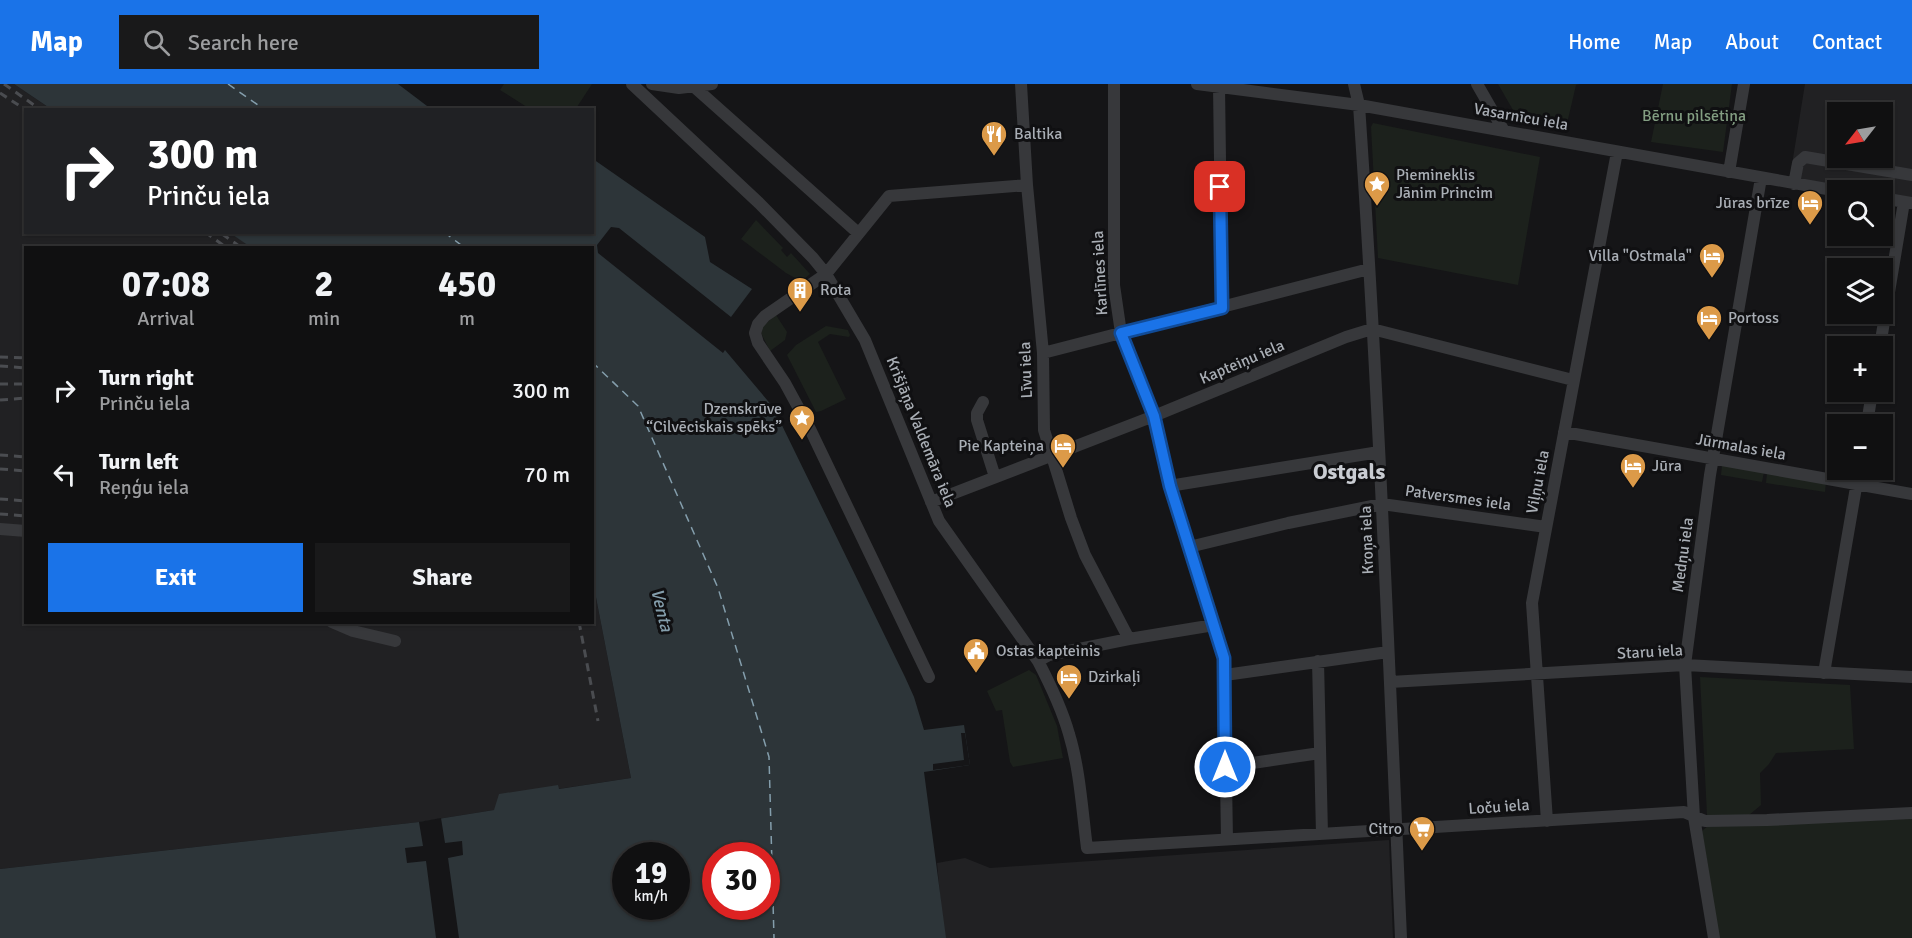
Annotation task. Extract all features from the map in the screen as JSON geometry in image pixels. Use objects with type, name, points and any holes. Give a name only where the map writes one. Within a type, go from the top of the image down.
[{"type":"street","name":"Krišjāņa Valdemāra iela","points":[[632,84],[759,202],[826,274],[865,340],[943,529],[1038,662],[1064,718],[1072,743],[1087,848]]},
{"type":"street","points":[[656,85],[688,87],[712,84]]},
{"type":"street","name":"Līvu iela","points":[[1021,84],[1027,185],[1043,353],[1044,430],[1050,456],[1085,555],[1130,639]]},
{"type":"street","name":"Karlīnes iela","points":[[1114,84],[1114,285],[1121,333],[1154,416],[1170,486],[1224,658],[1227,839]]},
{"type":"street","name":"Vasarnīcu iela","points":[[1197,84],[1359,105],[1827,189]]},
{"type":"street","name":"Kroņa iela","points":[[1354,84],[1359,105],[1382,504],[1401,938]]},
{"type":"street","points":[[1477,84],[1504,131]]},
{"type":"street","points":[[1729,172],[1744,84]]},
{"type":"street","points":[[1219,86],[1222,308]]},
{"type":"street","points":[[663,114],[664,99],[688,87]]},
{"type":"street","points":[[688,87],[857,232]]},
{"type":"street","name":"Viļņu iela","points":[[1546,821],[1532,603],[1617,152]]},
{"type":"street","points":[[1794,184],[1798,163],[1805,157],[1912,175]]},
{"type":"street","name":"Medņu iela","points":[[1714,938],[1694,817],[1685,665],[1713,458],[1761,178]]},
{"type":"street","points":[[929,677],[810,429],[785,384],[758,343],[755,333],[765,315],[826,274],[857,232],[889,196],[1027,185]]},
{"type":"street","points":[[1882,336],[1908,203],[1893,200]]},
{"type":"street","points":[[1043,353],[1369,269]]},
{"type":"street","points":[[1372,329],[1573,380]]},
{"type":"street","name":"Kapteiņu iela","points":[[932,502],[1154,416],[1346,337],[1372,329]]},
{"type":"street","points":[[982,402],[977,413],[977,420],[995,477]]},
{"type":"street","name":"Jūrmalas iela","points":[[1564,432],[1912,494]]},
{"type":"street","points":[[1170,486],[1379,452]]},
{"type":"street","points":[[1824,673],[1858,480]]},
{"type":"street","name":"Patversmes iela","points":[[1189,547],[1299,520],[1382,504],[1546,527]]},
{"type":"street","points":[[0,529],[24,531]]},
{"type":"street","points":[[336,624],[352,631],[395,640]]},
{"type":"street","points":[[1038,662],[1049,655],[1214,625]]},
{"type":"street","points":[[1225,675],[1388,652]]},
{"type":"street","points":[[1318,661],[1322,834]]},
{"type":"street","name":"Staru iela","points":[[1390,681],[1537,675],[1685,665],[1912,677]]},
{"type":"street","points":[[1225,767],[1320,753]]},
{"type":"street","name":"Loču iela","points":[[1087,848],[1684,812],[1705,821],[1912,813]]},
{"type":"shaded area","points":[[0,84],[14,84],[50,108],[24,108],[24,234],[232,234],[250,246],[24,246],[24,624],[594,624],[594,587],[631,778],[558,789],[558,786],[494,810],[419,822],[0,869]]},
{"type":"shaded area","points":[[1805,84],[1912,84],[1912,203],[1893,200],[1893,180],[1827,180],[1827,188],[1789,183]]},
{"type":"shaded area","points":[[1389,840],[1393,938],[944,938],[937,863],[965,858],[990,868]]},
{"type":"green space","points":[[504,84],[592,84],[576,108],[528,108],[500,90]]},
{"type":"green space","points":[[1498,84],[1580,84],[1576,85],[1566,128],[1517,117]]},
{"type":"green space","name":"Bērnu pilsētiņa","points":[[1663,84],[1732,84],[1723,152],[1651,142]]},
{"type":"green space","points":[[1373,123],[1540,157],[1518,285],[1378,258],[1371,127]]},
{"type":"green space","points":[[756,220],[783,248],[781,250],[787,257],[791,253],[810,274],[799,280],[741,239]]},
{"type":"green space","points":[[776,315],[787,332],[785,340],[770,351],[761,333],[763,326]]},
{"type":"green space","points":[[826,326],[848,330],[850,335],[849,337],[830,334],[818,342],[846,399],[816,412],[787,355],[796,345]]},
{"type":"green space","points":[[1722,465],[1764,472],[1762,482],[1721,475]]},
{"type":"green space","points":[[1767,473],[1826,482],[1825,492],[1766,483]]},
{"type":"green space","points":[[1029,670],[1036,675],[1057,726],[1063,758],[1013,767],[1010,762],[1002,710],[996,711],[987,691]]},
{"type":"green space","points":[[1700,677],[1850,685],[1854,749],[1776,753],[1760,773],[1761,805],[1749,815],[1707,815]]},
{"type":"green space","points":[[1912,819],[1912,938],[1719,938],[1702,831],[1708,826]]},
{"type":"water","points":[[14,84],[398,84],[430,108],[50,108]]},
{"type":"water","name":"Venta","points":[[594,160],[705,237],[710,262],[752,289],[731,317],[619,228],[611,227],[597,245],[598,253],[723,353],[725,350],[773,407],[905,677],[924,730],[964,725],[970,765],[924,772],[946,938],[0,938],[0,869],[419,822],[494,810],[499,794],[558,785],[559,789],[631,778],[594,587],[594,246],[249,246],[231,234],[594,234]]},
{"type":"pier","points":[[961,733],[965,733],[970,765],[933,770],[933,764],[964,760]]},
{"type":"pier","points":[[441,818],[445,843],[462,841],[463,855],[448,858],[459,938],[436,938],[426,861],[407,863],[405,848],[423,846],[419,822]]},
{"type":"ferry route","points":[[228,84],[262,108]]},
{"type":"ferry route","points":[[447,234],[462,246]]},
{"type":"ferry route","points":[[594,364],[638,406],[718,588],[769,757],[774,938]]},
{"type":"railway","points":[[4,84],[38,108]]},
{"type":"railway","points":[[0,93],[24,109]]},
{"type":"railway","points":[[208,234],[224,246]]},
{"type":"railway","points":[[222,234],[239,246]]},
{"type":"railway","points":[[0,357],[24,358]]},
{"type":"railway","points":[[0,366],[24,368]]},
{"type":"railway","points":[[0,384],[24,384]]},
{"type":"railway","points":[[0,400],[24,398]]},
{"type":"railway","points":[[0,455],[24,457]]},
{"type":"railway","points":[[0,469],[24,471]]},
{"type":"railway","points":[[0,499],[24,501]]},
{"type":"railway","points":[[0,514],[24,516]]},
{"type":"railway","points":[[579,624],[598,721]]},
{"type":"place","name":"Baltika","points":[[994,157]]},
{"type":"place","name":"Piemineklis Jānim Princim","points":[[1377,207]]},
{"type":"place","name":"Jūras brīze","points":[[1810,226]]},
{"type":"place","name":"Villa \"Ostmala\"","points":[[1712,279]]},
{"type":"place","name":"Rota","points":[[800,313]]},
{"type":"place","name":"Portoss","points":[[1709,341]]},
{"type":"place","name":"Dzenskrūve “Cilvēciskais spēks”","points":[[802,441]]},
{"type":"place","name":"Pie Kapteiņa","points":[[1063,469]]},
{"type":"place","name":"Jūra","points":[[1633,489]]},
{"type":"place","name":"Ostas kapteinis","points":[[976,674]]},
{"type":"place","name":"Dzirkaļi","points":[[1069,700]]},
{"type":"place","name":"Citro","points":[[1422,852]]},
{"type":"district","name":"Ostgals","points":[[1349,471]]},
{"type":"route","points":[[1220,187],[1222,308],[1121,333],[1154,416],[1170,486],[1224,658],[1225,767]]}]
